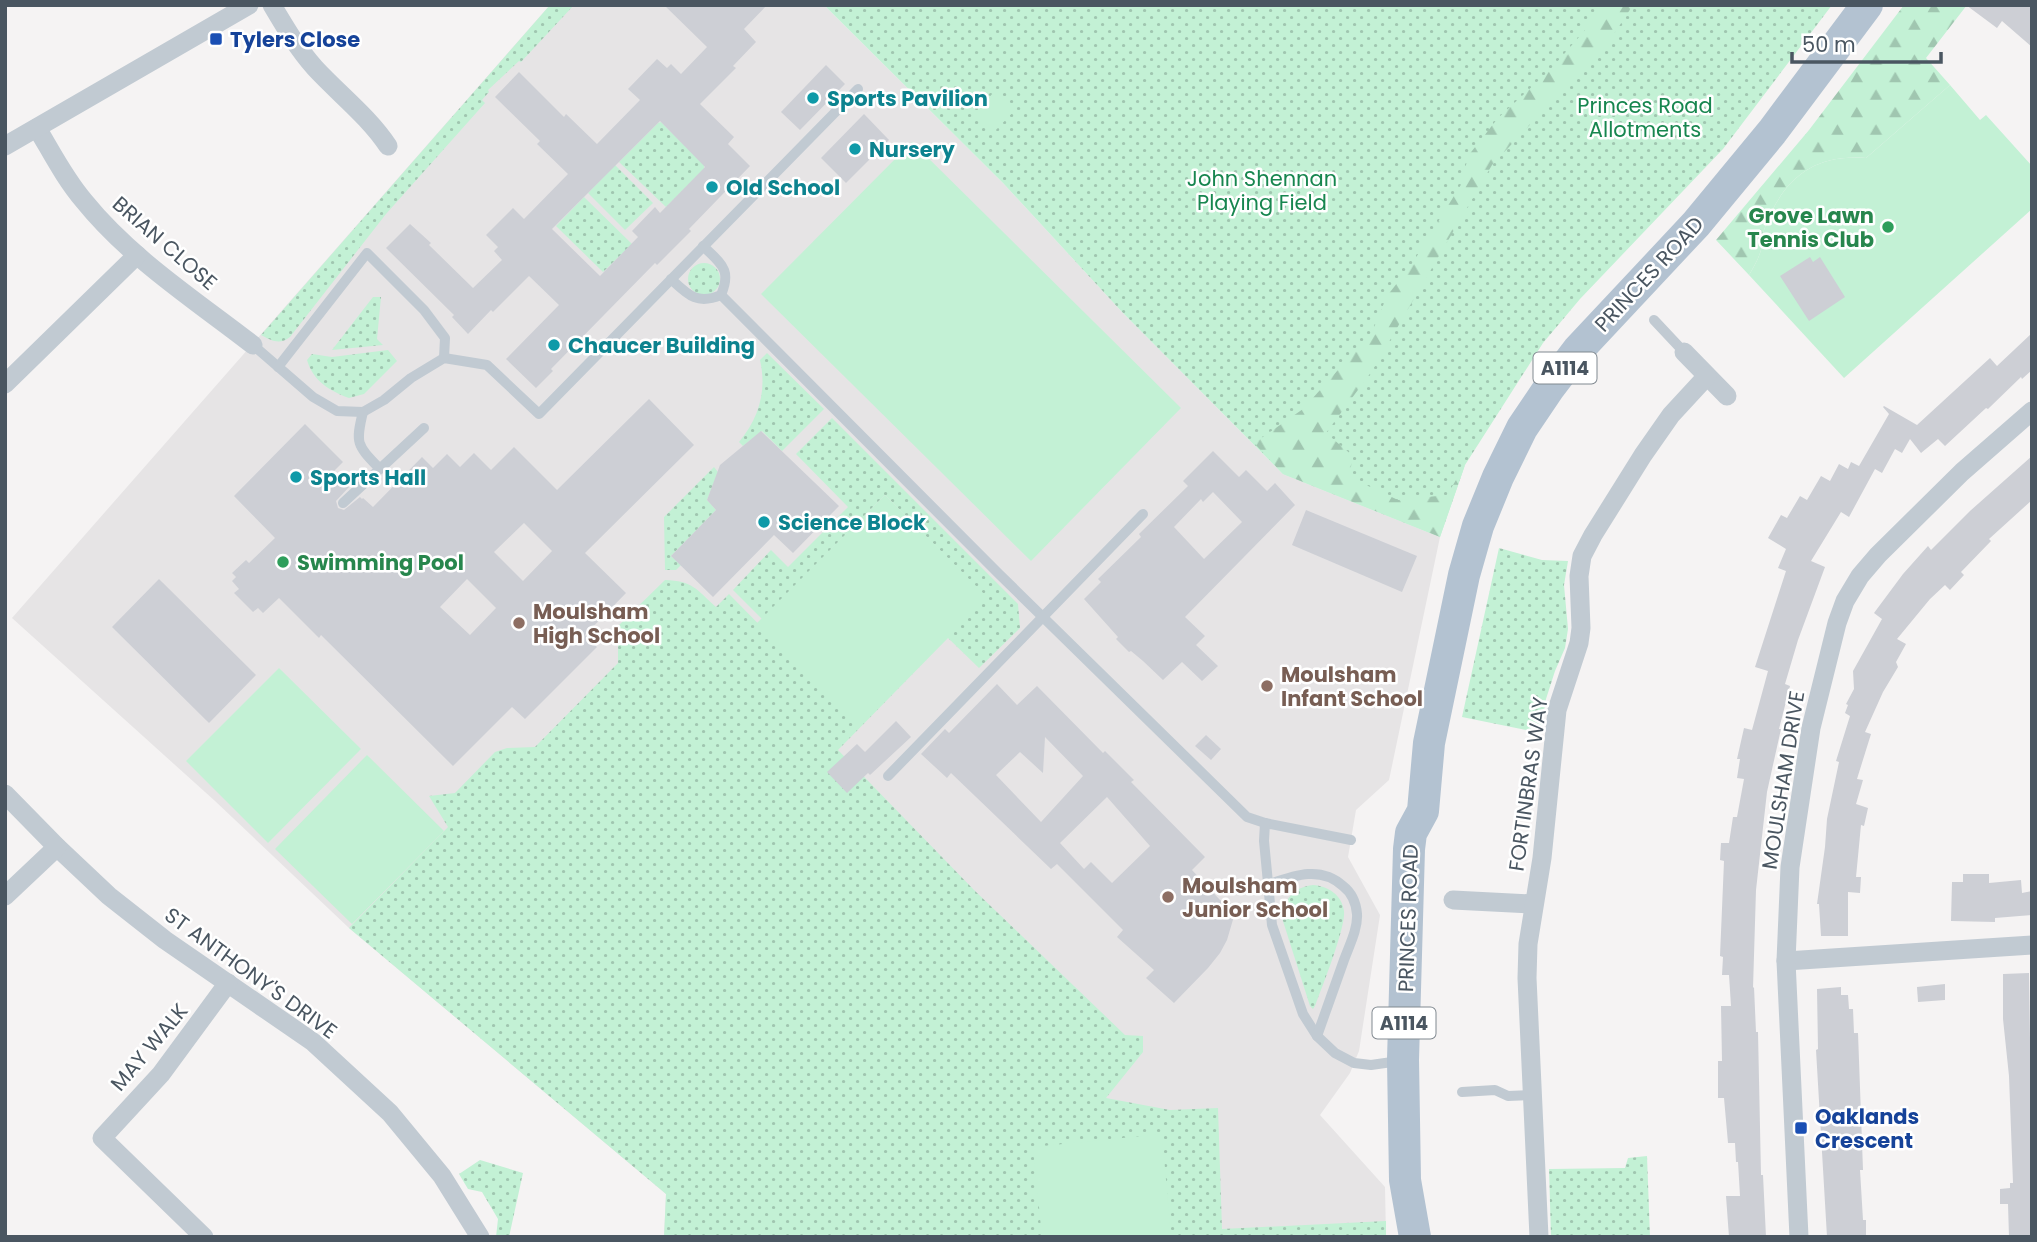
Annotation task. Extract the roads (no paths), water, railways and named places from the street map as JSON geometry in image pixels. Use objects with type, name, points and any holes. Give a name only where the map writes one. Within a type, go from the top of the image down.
[{"type":"main road","name":"PRINCES ROAD","points":[[1417,1237],[1405,1180],[1403,1060],[1409,849],[1411,833],[1423,811],[1429,743],[1464,575],[1483,514],[1522,428],[1549,388],[1578,350],[1696,224],[1772,132],[1867,5]]},
{"type":"main road","name":"PRINCES ROAD","points":[[1417,1237],[1424,875],[1428,824],[1423,811]]},
{"type":"street","points":[[5,146],[249,5]]},
{"type":"street","points":[[272,5],[313,66],[375,126],[388,146]]},
{"type":"street","name":"BRIAN CLOSE","points":[[37,128],[83,200],[113,233],[137,255],[253,345]]},
{"type":"street","points":[[5,384],[137,255]]},
{"type":"street","points":[[1684,352],[1727,396]]},
{"type":"street","name":"FORTINBRAS WAY","points":[[1539,1237],[1527,978],[1528,944],[1542,858],[1557,710],[1579,643],[1579,576],[1583,556],[1593,536],[1643,455],[1671,415],[1707,376]]},
{"type":"street","name":"MOULSHAM DRIVE","points":[[1799,1237],[1786,961],[1790,867],[1806,754],[1830,647],[1845,601],[1860,576],[1952,482],[2032,411]]},
{"type":"street","name":"ST ANTHONY'S DRIVE","points":[[5,793],[110,896],[146,925],[313,1042],[390,1113],[442,1176],[480,1237]]},
{"type":"street","points":[[5,896],[57,846]]},
{"type":"street","name":"FORTINBRAS WAY","points":[[1453,900],[1533,904]]},
{"type":"street","points":[[1786,961],[2032,945]]},
{"type":"street","name":"MAY WALK","points":[[204,1237],[102,1138],[161,1074],[228,983]]},
{"type":"lane","points":[[253,345],[313,397],[337,411],[363,412],[444,358],[487,365],[539,414],[858,89]]},
{"type":"lane","points":[[671,279],[696,299],[708,301],[721,295],[727,282],[726,272],[703,246]]},
{"type":"lane","points":[[278,367],[367,253],[424,310],[445,338],[444,358]]},
{"type":"lane","points":[[721,295],[1247,817],[1351,840]]},
{"type":"lane","points":[[1654,320],[1684,352]]},
{"type":"lane","points":[[363,412],[358,435],[363,451],[380,469]]},
{"type":"lane","points":[[343,503],[424,428]]},
{"type":"lane","points":[[888,776],[1143,514]]},
{"type":"lane","points":[[1265,823],[1264,841],[1272,925],[1303,1014],[1317,1036],[1335,1053],[1354,1063],[1371,1065],[1403,1060]]},
{"type":"lane","points":[[1268,885],[1301,874],[1314,873],[1326,875],[1339,882],[1354,899],[1357,915],[1353,935],[1317,1036]]},
{"type":"lane","points":[[1462,1092],[1495,1090],[1508,1096],[1533,1095]]},
{"type":"place","name":"Tylers Close","points":[[216,39]]},
{"type":"place","name":"Sports Pavilion","points":[[813,98]]},
{"type":"place","name":"Nursery","points":[[855,149]]},
{"type":"place","name":"Old School","points":[[712,187]]},
{"type":"place","name":"Grove Lawn Tennis Club","points":[[1888,227]]},
{"type":"place","name":"Chaucer Building","points":[[554,345]]},
{"type":"place","name":"Sports Hall","points":[[296,477]]},
{"type":"place","name":"Science Block","points":[[764,522]]},
{"type":"place","name":"Swimming Pool","points":[[283,562]]},
{"type":"place","name":"Moulsham High School","points":[[519,623]]},
{"type":"place","name":"Moulsham Infant School","points":[[1267,686]]},
{"type":"place","name":"Moulsham Junior School","points":[[1168,897]]},
{"type":"place","name":"Oaklands Crescent","points":[[1801,1128]]},
{"type":"park label","name":"Princes Road Allotments","points":[[1645,117]]},
{"type":"park label","name":"John Shennan Playing Field","points":[[1262,190]]}]
